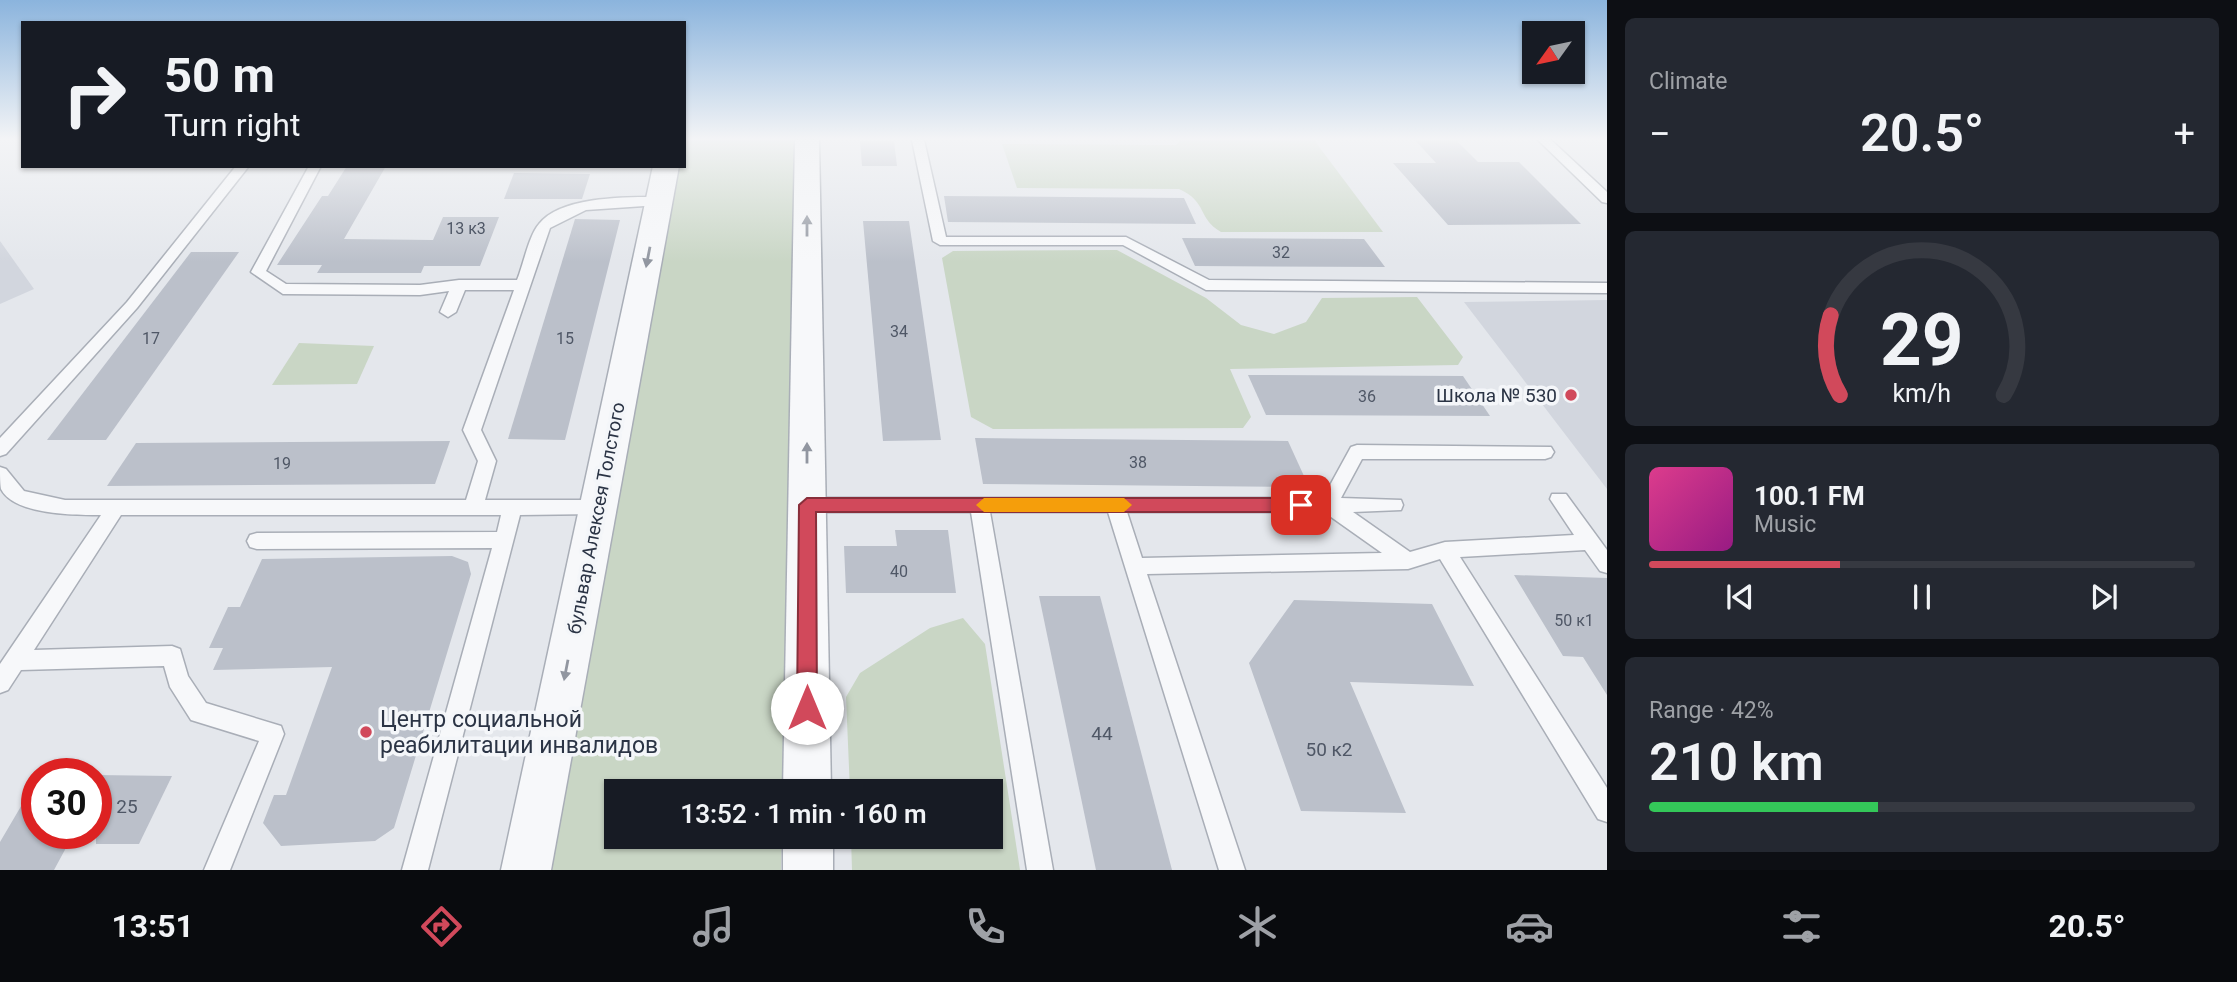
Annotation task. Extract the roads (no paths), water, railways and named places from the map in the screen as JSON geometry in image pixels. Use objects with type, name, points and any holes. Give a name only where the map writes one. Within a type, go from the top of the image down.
[{"type":"street","name":"бульвар Алексея Толстого","points":[[526,870],[663,181]]},
{"type":"street","points":[[807,181],[807,779]]},
{"type":"street","points":[[807,849],[808,870]]},
{"type":"lane","points":[[0,449],[132,305],[231,181]]},
{"type":"lane","points":[[306,181],[258,272],[283,289],[420,290],[459,285],[523,285]]},
{"type":"lane","points":[[927,181],[940,241],[1126,241],[1206,285],[1607,288]]},
{"type":"lane","points":[[1587,181],[1607,199]]},
{"type":"lane","points":[[472,507],[487,461],[472,430],[544,226],[556,215],[612,201],[659,201]]},
{"type":"lane","points":[[448,312],[459,285]]},
{"type":"lane","points":[[1328,505],[1357,452],[1545,452]]},
{"type":"lane","points":[[0,474],[18,497],[65,508],[598,506]]},
{"type":"lane","points":[[1559,499],[1607,565]]},
{"type":"lane","points":[[807,505],[1394,505]]},
{"type":"lane","points":[[979,505],[1040,870]]},
{"type":"lane","points":[[1115,505],[1232,870]]},
{"type":"lane","points":[[1328,505],[1408,561]]},
{"type":"lane","points":[[415,870],[513,507]]},
{"type":"lane","points":[[0,683],[116,508]]},
{"type":"lane","points":[[257,541],[504,540]]},
{"type":"lane","points":[[1135,566],[1408,561],[1445,550],[1590,542]]},
{"type":"lane","points":[[1445,550],[1607,810]]},
{"type":"lane","points":[[15,660],[172,656],[178,680],[199,712],[273,734],[217,870]]},
{"type":"place","name":"Школа № 530","points":[[1571,395]]},
{"type":"place","name":"Центр социальной реабилитации инвалидов","points":[[366,732]]}]
